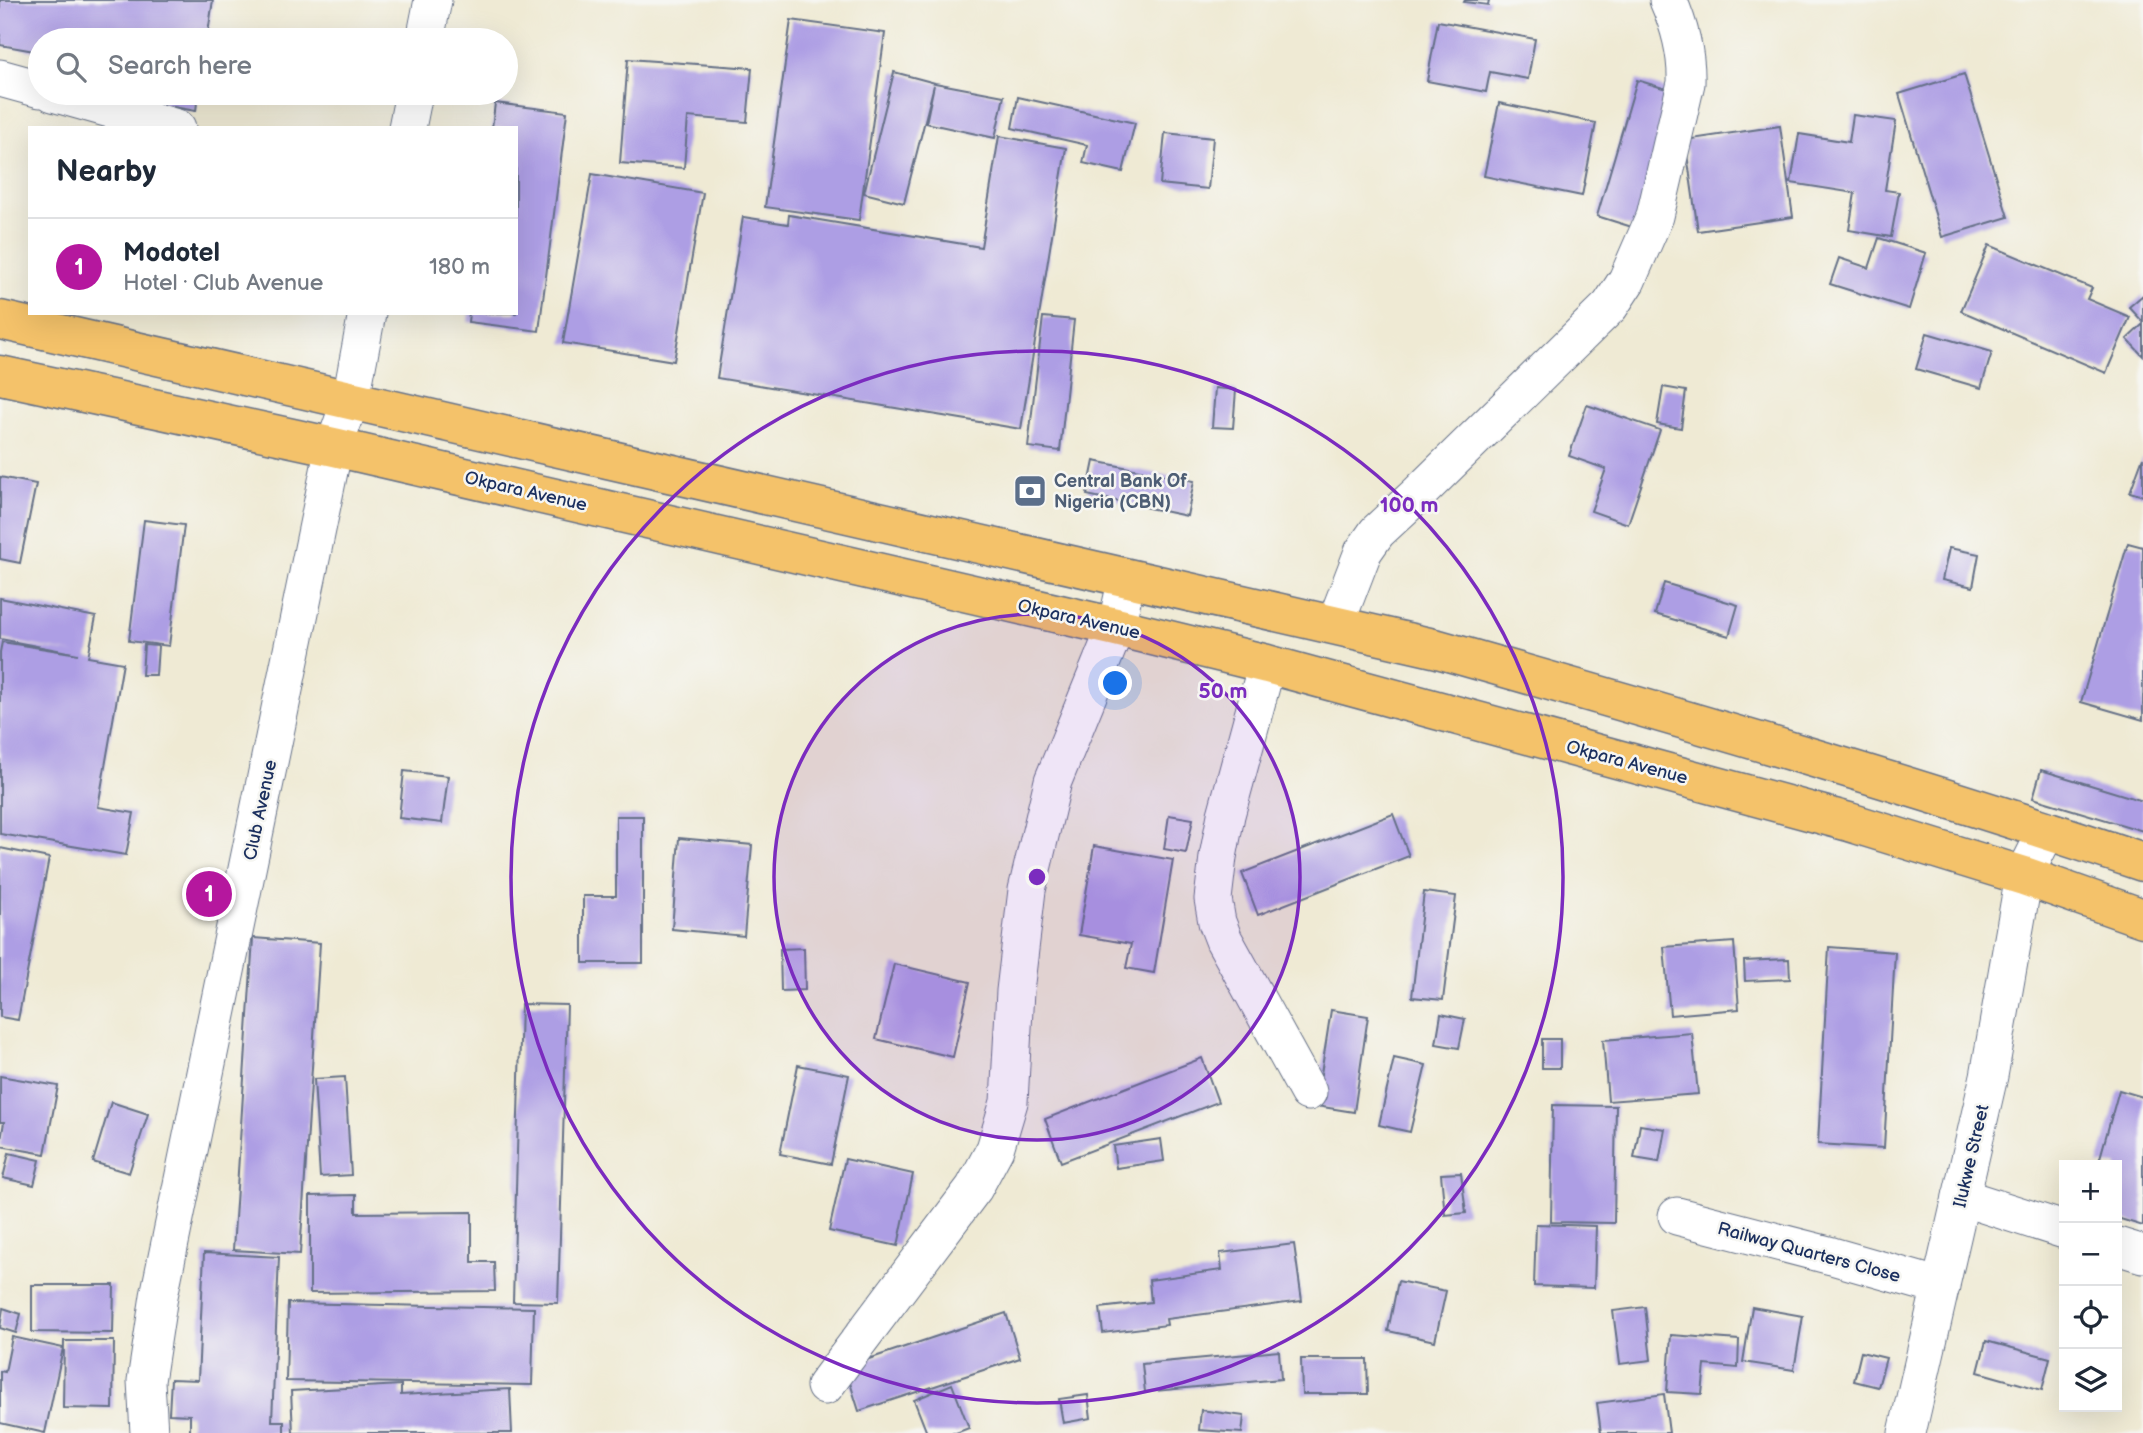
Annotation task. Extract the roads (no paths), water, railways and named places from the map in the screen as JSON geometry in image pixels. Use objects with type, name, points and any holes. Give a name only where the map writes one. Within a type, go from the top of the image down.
[{"type":"main road","points":[[0,320],[1438,649],[2047,830],[2143,862]]},
{"type":"main road","name":"Okpara Avenue","points":[[0,376],[334,447],[1267,664],[1849,822],[2024,876],[2143,918]]},
{"type":"street","points":[[427,28],[433,0]]},
{"type":"street","points":[[1335,625],[1363,552],[1377,532],[1610,306],[1627,280],[1655,216],[1686,83],[1684,43],[1668,0]]},
{"type":"street","points":[[0,78],[28,86]]},
{"type":"street","points":[[96,105],[170,126]]},
{"type":"street","points":[[407,126],[412,105]]},
{"type":"street","name":"Club Avenue","points":[[149,1433],[146,1381],[159,1296],[334,447],[351,399],[368,315]]},
{"type":"street","points":[[825,1386],[974,1188],[995,1149],[1009,1102],[1015,991],[1027,890],[1053,781],[1116,627],[1127,578]]},
{"type":"street","points":[[1267,664],[1226,816],[1213,899],[1224,940],[1308,1092]]},
{"type":"street","name":"Ilukwe Street","points":[[1907,1433],[1989,1076],[2024,876],[2047,830]]},
{"type":"street","points":[[1961,1198],[2059,1228]]},
{"type":"street","name":"Railway Quarters Close","points":[[1676,1216],[1832,1255],[1941,1287]]},
{"type":"street","points":[[2122,1248],[2143,1254]]},
{"type":"place","name":"Central Bank Of Nigeria (CBN)","points":[[1030,491]]},
{"type":"place","name":"Modotel","points":[[209,894]]}]
